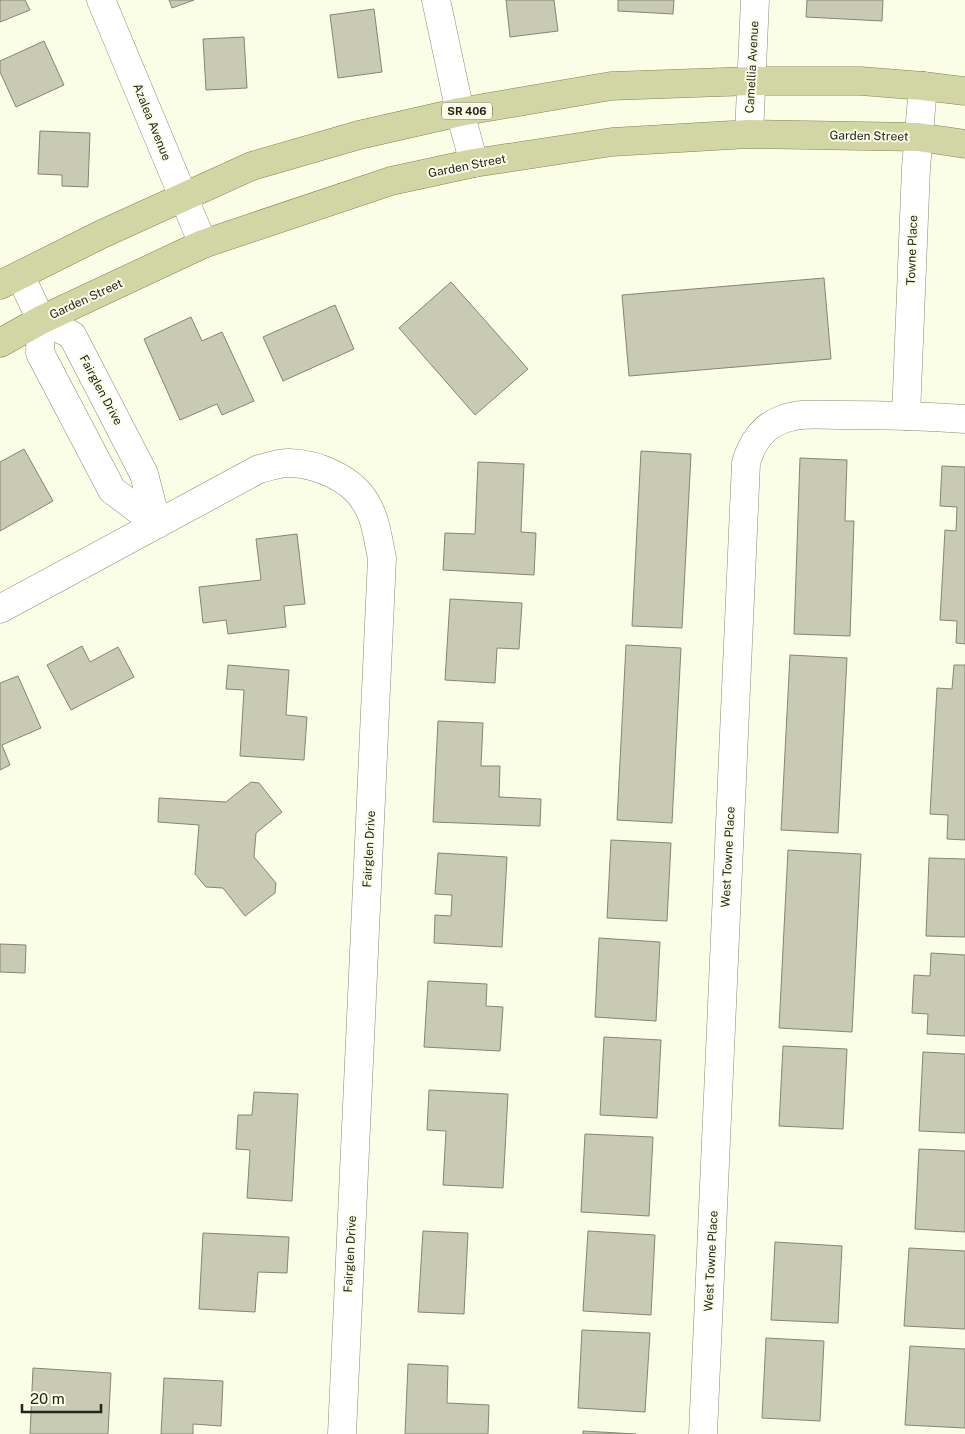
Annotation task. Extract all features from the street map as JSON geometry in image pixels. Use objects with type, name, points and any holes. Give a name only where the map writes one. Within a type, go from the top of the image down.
[{"type":"main road","name":"SR 406","points":[[10,280],[102,234],[252,166],[359,134],[460,112],[611,86],[752,81],[860,81],[965,91]]},
{"type":"main road","name":"Garden Street","points":[[0,343],[41,320],[203,244],[391,181],[474,163],[612,142],[749,134],[918,137],[965,144]]},
{"type":"street","name":"Azalea Avenue","points":[[101,0],[203,244]]},
{"type":"street","points":[[436,0],[460,112],[474,163]]},
{"type":"street","name":"Camellia Avenue","points":[[749,134],[755,0]]},
{"type":"street","name":"Towne Place","points":[[906,416],[918,137],[922,86]]},
{"type":"street","points":[[10,280],[41,320],[40,353],[112,490],[157,524]]},
{"type":"street","name":"Fairglen Drive","points":[[41,320],[72,335],[144,474],[157,524]]},
{"type":"street","name":"West Towne Place","points":[[703,1434],[746,463],[751,447],[762,432],[780,420],[801,415],[906,416],[965,419]]},
{"type":"street","name":"Fairglen Drive","points":[[0,609],[259,469],[288,462],[320,468],[348,483],[366,502],[376,530],[382,558],[342,1434]]},
{"type":"building","points":[[0,0],[25,0],[30,10],[0,22]]},
{"type":"building","points":[[169,0],[194,0],[172,8]]},
{"type":"building","points":[[506,0],[554,0],[558,31],[510,37]]},
{"type":"building","points":[[618,0],[674,0],[673,14],[618,11]]},
{"type":"building","points":[[807,0],[883,0],[882,21],[806,17]]},
{"type":"building","points":[[374,9],[382,72],[338,78],[330,15]]},
{"type":"building","points":[[244,37],[247,88],[206,90],[203,39]]},
{"type":"building","points":[[44,41],[64,85],[16,107],[0,72],[0,61]]},
{"type":"building","points":[[40,131],[90,133],[88,187],[62,186],[62,175],[38,174]]},
{"type":"building","points":[[824,278],[831,359],[629,376],[622,295]]},
{"type":"building","points":[[451,282],[528,369],[475,415],[399,328]]},
{"type":"building","points":[[335,305],[354,349],[283,381],[263,337]]},
{"type":"building","points":[[191,317],[202,341],[222,332],[254,401],[222,415],[217,404],[180,420],[144,339]]},
{"type":"building","points":[[24,449],[53,501],[0,531],[0,462]]},
{"type":"building","points":[[641,451],[691,454],[682,628],[632,626]]},
{"type":"building","points":[[800,458],[847,460],[845,521],[854,521],[850,636],[794,634]]},
{"type":"building","points":[[478,462],[524,464],[521,532],[536,533],[534,575],[443,570],[445,533],[475,534]]},
{"type":"building","points":[[942,466],[965,467],[965,644],[956,643],[957,621],[940,620],[945,530],[956,531],[957,507],[940,506]]},
{"type":"building","points":[[297,534],[305,604],[284,606],[286,627],[228,634],[226,620],[203,623],[199,587],[261,580],[256,539]]},
{"type":"building","points":[[450,599],[522,603],[519,649],[497,648],[495,683],[445,680]]},
{"type":"building","points":[[626,645],[681,648],[672,823],[617,820]]},
{"type":"building","points":[[82,646],[90,662],[118,647],[134,677],[71,710],[47,665]]},
{"type":"building","points":[[790,655],[847,658],[838,833],[781,830]]},
{"type":"building","points":[[228,665],[289,670],[286,715],[307,717],[304,760],[240,756],[244,690],[226,689]]},
{"type":"building","points":[[954,665],[965,665],[965,840],[947,839],[948,815],[930,814],[937,688],[952,689]]},
{"type":"building","points":[[18,676],[41,728],[2,745],[10,765],[0,770],[0,683]]},
{"type":"building","points":[[438,721],[483,723],[481,766],[500,766],[499,797],[541,799],[540,826],[433,822]]},
{"type":"building","points":[[251,782],[259,783],[282,812],[256,833],[254,857],[276,883],[275,893],[245,916],[223,888],[206,887],[195,874],[199,825],[158,822],[159,798],[226,802]]},
{"type":"building","points":[[611,840],[671,843],[667,921],[607,918]]},
{"type":"building","points":[[788,850],[861,854],[852,1032],[779,1028]]},
{"type":"building","points":[[438,853],[507,857],[502,947],[434,943],[435,915],[451,916],[452,895],[435,894]]},
{"type":"building","points":[[929,858],[965,859],[965,937],[926,936]]},
{"type":"building","points":[[599,938],[660,942],[656,1021],[595,1017]]},
{"type":"building","points":[[0,944],[26,945],[25,973],[0,972]]},
{"type":"building","points":[[931,953],[965,955],[965,1036],[927,1034],[928,1014],[912,1013],[914,975],[930,976]]},
{"type":"building","points":[[428,981],[487,984],[486,1006],[503,1007],[500,1051],[424,1047]]},
{"type":"building","points":[[604,1037],[661,1040],[657,1118],[600,1115]]},
{"type":"building","points":[[783,1046],[847,1049],[843,1129],[779,1126]]},
{"type":"building","points":[[923,1052],[965,1054],[965,1133],[919,1131]]},
{"type":"building","points":[[429,1090],[508,1094],[503,1188],[443,1185],[446,1131],[427,1130]]},
{"type":"building","points":[[254,1092],[298,1094],[292,1201],[247,1198],[250,1150],[236,1149],[238,1115],[252,1115]]},
{"type":"building","points":[[585,1134],[653,1137],[649,1216],[581,1212]]},
{"type":"building","points":[[919,1149],[965,1151],[965,1232],[915,1229]]},
{"type":"building","points":[[423,1231],[468,1233],[464,1314],[418,1312]]},
{"type":"building","points":[[588,1231],[655,1235],[651,1315],[583,1311]]},
{"type":"building","points":[[203,1233],[289,1237],[287,1273],[258,1272],[255,1312],[199,1309]]},
{"type":"building","points":[[775,1242],[842,1246],[838,1323],[771,1320]]},
{"type":"building","points":[[909,1248],[965,1251],[965,1329],[904,1326]]},
{"type":"building","points":[[582,1330],[650,1333],[645,1412],[578,1408]]},
{"type":"building","points":[[766,1338],[824,1341],[820,1421],[762,1418]]},
{"type":"building","points":[[910,1346],[965,1349],[965,1428],[905,1425]]},
{"type":"building","points":[[408,1364],[448,1366],[447,1403],[489,1405],[488,1434],[405,1434]]},
{"type":"building","points":[[33,1368],[111,1373],[108,1434],[30,1434]]},
{"type":"building","points":[[164,1378],[223,1381],[221,1426],[193,1424],[193,1434],[161,1434]]},
{"type":"building","points":[[583,1431],[636,1434],[583,1434]]}]
